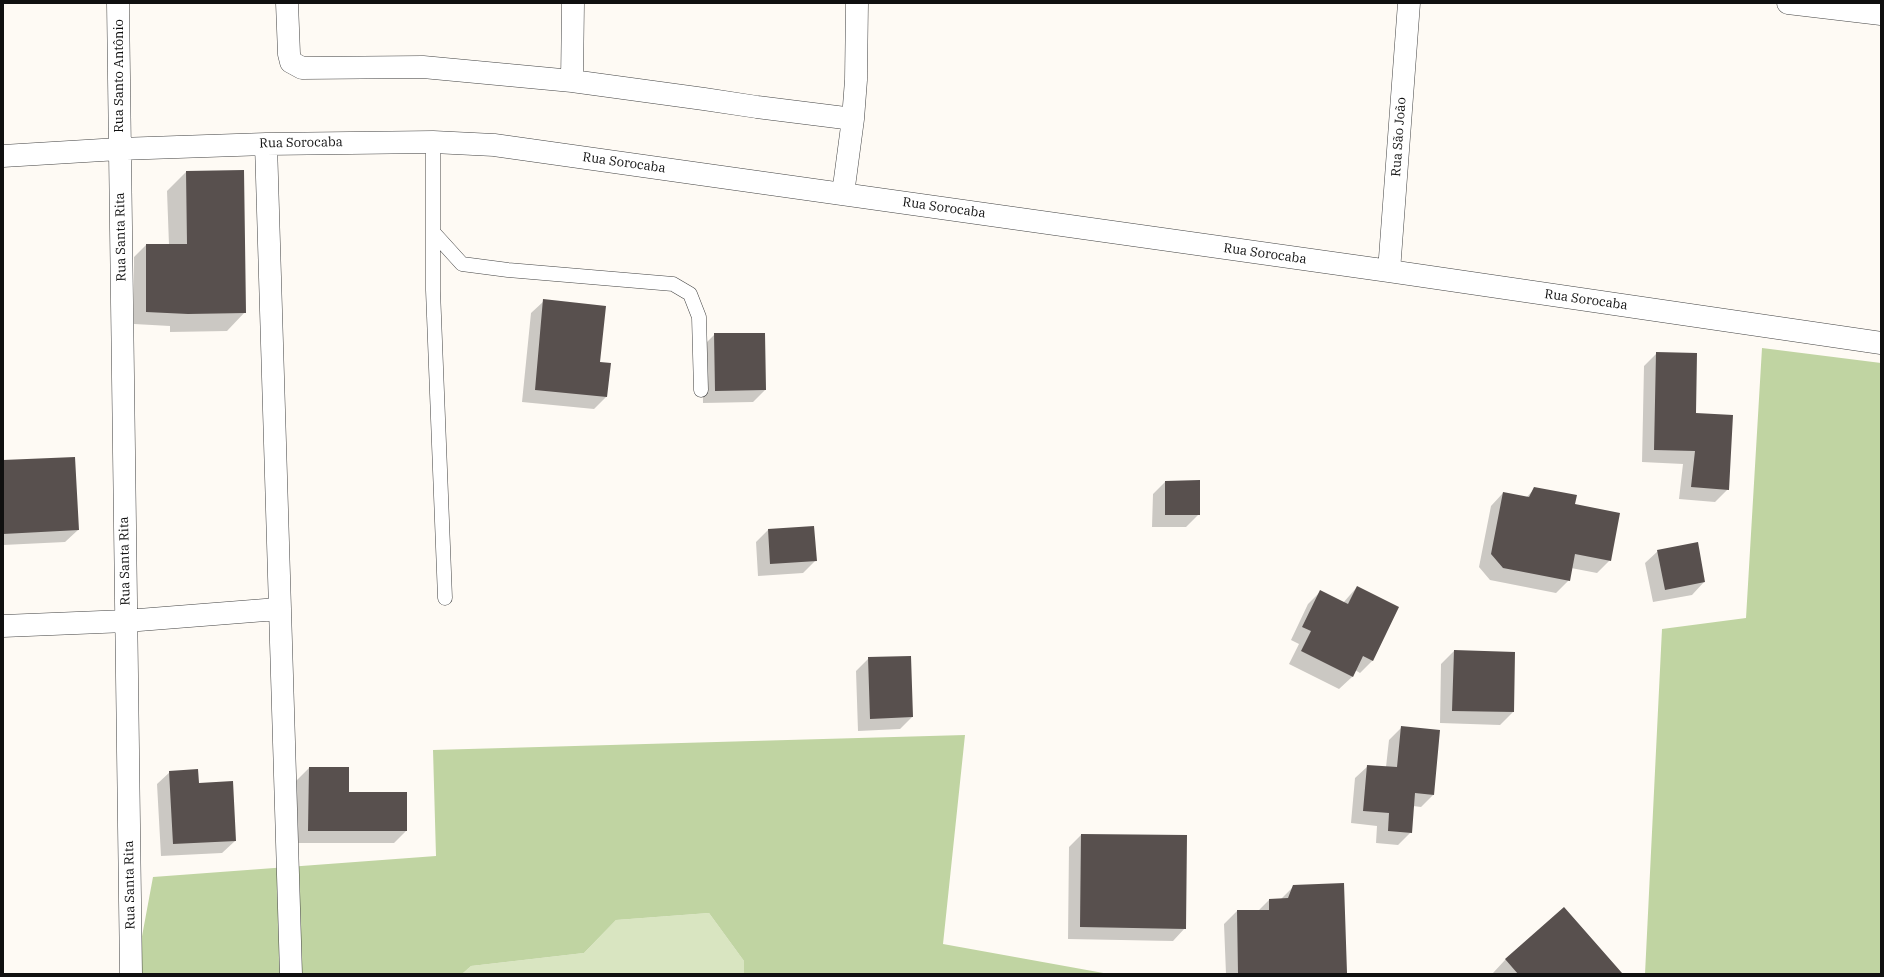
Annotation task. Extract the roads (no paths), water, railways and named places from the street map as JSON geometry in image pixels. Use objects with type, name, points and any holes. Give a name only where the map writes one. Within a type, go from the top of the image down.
[{"type":"street","name":"Rua Santo Antônio","points":[[118,3],[119,149]]},
{"type":"street","points":[[287,3],[289,54],[292,62],[302,68],[423,67],[572,81],[704,99],[757,108],[853,119]]},
{"type":"street","points":[[572,81],[574,3]]},
{"type":"street","points":[[843,194],[853,119],[856,80],[857,3]]},
{"type":"street","name":"Rua São João","points":[[1389,271],[1409,3]]},
{"type":"street","points":[[1788,3],[1881,14]]},
{"type":"street","name":"Rua Sorocaba","points":[[3,156],[119,149],[266,144],[433,142],[494,145],[1389,271],[1881,343]]},
{"type":"street","points":[[266,144],[278,608],[291,974]]},
{"type":"street","name":"Rua Santa Rita","points":[[119,149],[131,974]]},
{"type":"street","points":[[3,626],[126,621],[278,608]]},
{"type":"lane","points":[[433,142],[433,290],[445,598]]},
{"type":"lane","points":[[433,232],[462,264],[508,270],[673,284],[690,294],[699,317],[701,390]]}]
